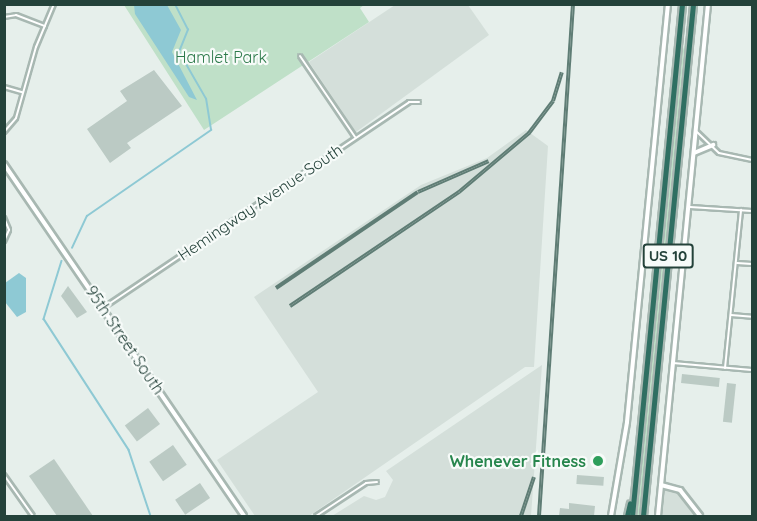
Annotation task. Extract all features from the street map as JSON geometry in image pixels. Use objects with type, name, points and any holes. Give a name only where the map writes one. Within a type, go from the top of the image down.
[{"type":"highway","name":"US 10","points":[[630,516],[682,4]]},
{"type":"highway","name":"US 10","points":[[644,516],[693,4]]},
{"type":"street","points":[[4,132],[16,118],[22,92],[54,4]]},
{"type":"street","points":[[611,516],[627,422],[668,4]]},
{"type":"street","points":[[658,516],[708,4]]},
{"type":"street","points":[[4,17],[16,15],[45,26]]},
{"type":"street","points":[[300,56],[356,137]]},
{"type":"street","points":[[4,87],[22,92]]},
{"type":"street","name":"Hemingway Avenue South","points":[[103,308],[409,102],[419,102]]},
{"type":"street","points":[[696,131],[726,156],[753,160]]},
{"type":"street","points":[[694,153],[713,145]]},
{"type":"street","name":"95th Street South","points":[[4,164],[244,516]]},
{"type":"street","points":[[688,207],[753,211]]},
{"type":"street","points":[[726,368],[741,210]]},
{"type":"street","points":[[4,218],[9,230],[4,241]]},
{"type":"street","points":[[736,262],[753,264]]},
{"type":"street","points":[[731,315],[753,317]]},
{"type":"street","points":[[673,363],[753,370]]},
{"type":"street","points":[[4,475],[33,516]]},
{"type":"street","points":[[316,516],[366,483],[377,482]]},
{"type":"street","points":[[661,485],[680,490],[700,516]]},
{"type":"shaded area","points":[[395,5],[468,5],[489,35],[356,132],[309,62]]},
{"type":"shaded area","points":[[526,130],[548,146],[534,367],[525,367],[309,516],[255,516],[217,460],[318,392],[254,297],[421,185],[487,158]]},
{"type":"shaded area","points":[[542,365],[531,516],[332,516],[364,496],[376,500],[385,497],[393,480],[386,471]]},
{"type":"shaded area","points":[[661,485],[677,487],[700,516],[658,516]]},
{"type":"green space","name":"Hamlet Park","points":[[124,5],[364,5],[360,8],[369,22],[204,130]]},
{"type":"green space","points":[[685,42],[640,516],[635,516],[679,67]]},
{"type":"water","points":[[134,5],[167,5],[181,30],[172,52],[197,100],[189,97],[135,14]]},
{"type":"water","points":[[19,273],[26,278],[26,312],[17,317],[5,302],[5,283]]},
{"type":"building","points":[[154,70],[182,106],[127,143],[131,148],[110,163],[87,129],[127,101],[120,91]]},
{"type":"building","points":[[68,286],[87,312],[77,318],[61,296]]},
{"type":"building","points":[[682,374],[720,378],[719,387],[681,383]]},
{"type":"building","points":[[727,383],[736,384],[732,423],[723,422]]},
{"type":"building","points":[[148,408],[160,424],[137,441],[125,425]]},
{"type":"building","points":[[173,445],[187,465],[163,481],[149,462]]},
{"type":"building","points":[[54,459],[93,516],[57,516],[29,476]]},
{"type":"building","points":[[577,475],[604,477],[603,486],[576,484]]},
{"type":"building","points":[[200,483],[210,498],[185,515],[175,500]]},
{"type":"building","points":[[569,503],[595,506],[594,516],[559,516],[560,508],[569,509]]},
{"type":"waterway","points":[[72,248],[87,216],[211,130],[206,99],[179,52],[188,30],[175,4]]},
{"type":"waterway","points":[[62,261],[44,319],[129,450],[151,516]]},
{"type":"railway","points":[[539,516],[573,4]]},
{"type":"railway","points":[[290,306],[459,192],[529,133],[553,101],[562,72]]},
{"type":"railway","points":[[276,288],[418,192],[489,161]]},
{"type":"railway","points":[[521,516],[534,477]]},
{"type":"place","name":"Whenever Fitness","points":[[598,461]]}]
